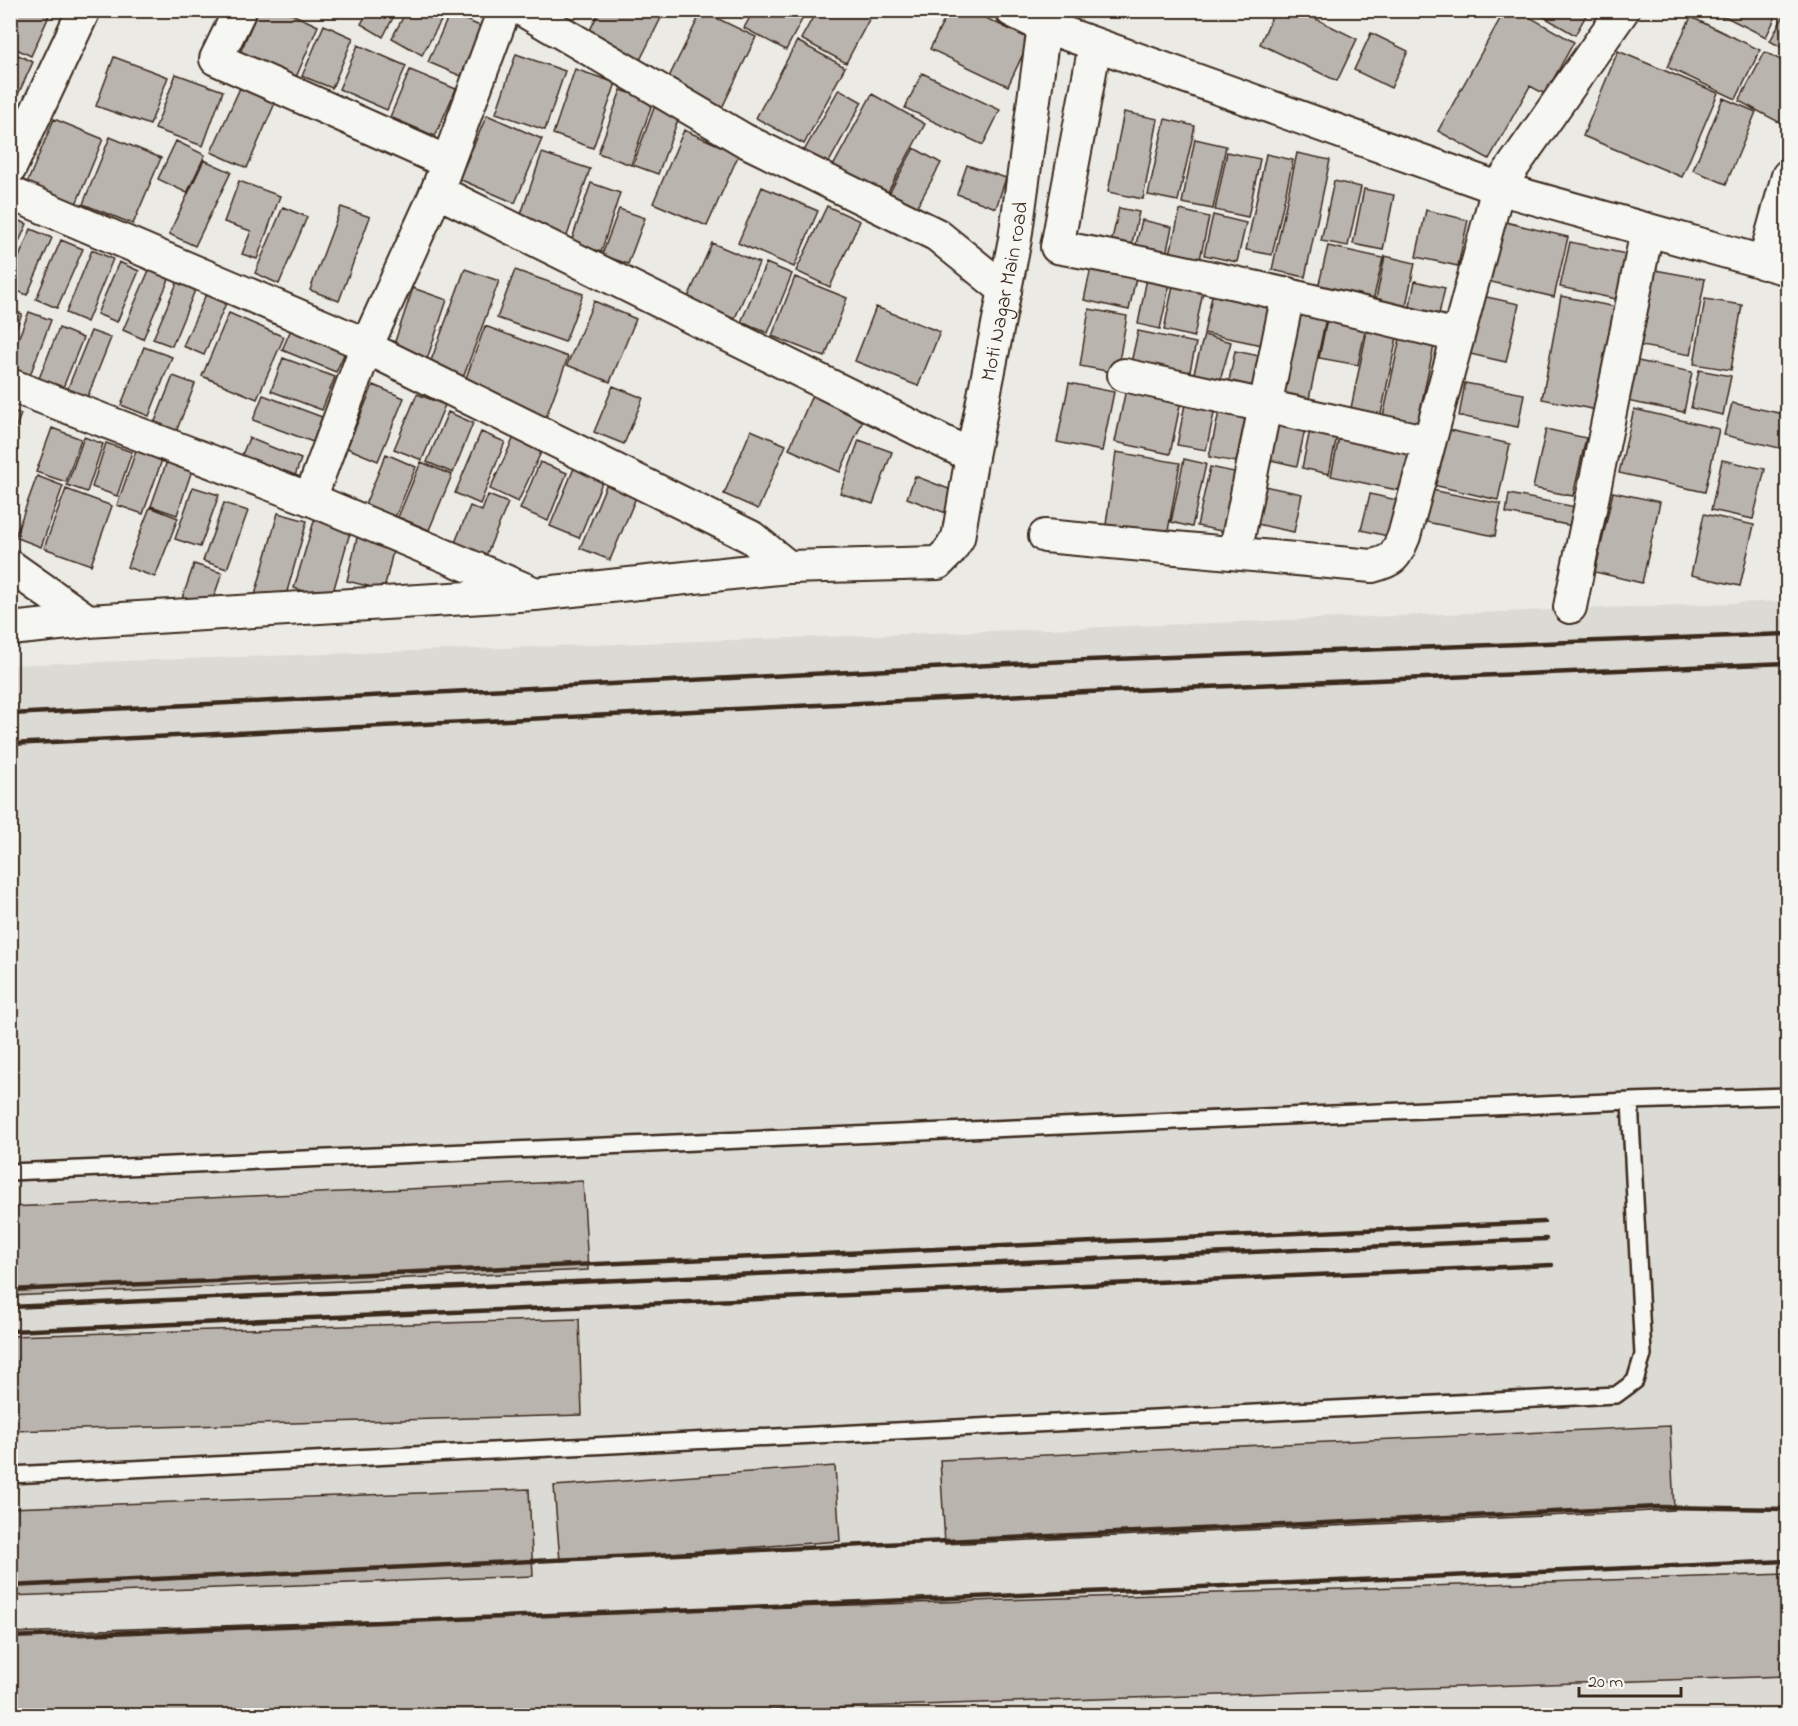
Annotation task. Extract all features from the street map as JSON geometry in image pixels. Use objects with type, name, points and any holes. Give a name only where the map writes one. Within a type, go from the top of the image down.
[{"type":"street","points":[[10,168],[84,10]]},
{"type":"street","points":[[240,10],[216,58],[447,162]]},
{"type":"street","points":[[310,499],[367,345],[437,191],[504,10]]},
{"type":"street","points":[[523,10],[744,140],[937,235],[1005,290]]},
{"type":"street","points":[[1012,10],[1045,18],[1095,45],[1498,188],[1776,266],[1788,177]]},
{"type":"street","points":[[1045,536],[1372,566],[1388,562],[1397,554],[1404,536],[1498,188],[1623,10]]},
{"type":"street","name":"Moti Nagar Main road","points":[[788,567],[938,563],[950,552],[958,538],[1015,239],[1045,18]]},
{"type":"street","points":[[1095,45],[1057,247],[1146,263],[1288,294],[1457,336]]},
{"type":"street","points":[[437,191],[972,456]]},
{"type":"street","points":[[10,193],[367,345],[378,353],[750,537],[788,567]]},
{"type":"street","points":[[1570,607],[1647,231]]},
{"type":"street","points":[[1236,553],[1288,294]]},
{"type":"street","points":[[1124,375],[1429,442]]},
{"type":"street","points":[[10,385],[310,499],[535,594]]},
{"type":"street","points":[[10,566],[88,621]]},
{"type":"street","points":[[10,629],[88,621],[535,594],[788,567]]},
{"type":"lane","points":[[10,1172],[1788,1096]]},
{"type":"lane","points":[[10,1474],[1616,1395],[1635,1381],[1643,1355],[1630,1101]]},
{"type":"shaded area","points":[[1787,601],[1787,1715],[11,1715],[10,665]]},
{"type":"building","points":[[10,10],[37,10],[49,16],[31,56],[10,46]]},
{"type":"building","points":[[258,10],[283,10],[318,26],[294,82],[238,58]]},
{"type":"building","points":[[369,10],[397,10],[383,37],[361,24]]},
{"type":"building","points":[[407,10],[447,10],[422,55],[392,38]]},
{"type":"building","points":[[600,10],[665,10],[637,66],[585,40]]},
{"type":"building","points":[[727,10],[747,10],[743,19]]},
{"type":"building","points":[[754,10],[807,10],[786,50],[744,28]]},
{"type":"building","points":[[817,10],[874,10],[846,63],[801,39]]},
{"type":"building","points":[[949,10],[969,10],[1030,39],[1008,86],[930,49]]},
{"type":"building","points":[[1275,10],[1298,10],[1357,39],[1337,81],[1260,44]]},
{"type":"building","points":[[1505,10],[1517,10],[1574,42],[1545,94],[1530,86],[1489,159],[1438,131]]},
{"type":"building","points":[[1532,10],[1589,10],[1575,35]]},
{"type":"building","points":[[1712,10],[1779,10],[1766,37]]},
{"type":"building","points":[[1788,10],[1788,51],[1770,41]]},
{"type":"building","points":[[702,11],[756,37],[719,114],[664,87]]},
{"type":"building","points":[[450,13],[482,27],[461,76],[428,62]]},
{"type":"building","points":[[1691,17],[1760,50],[1736,99],[1667,67]]},
{"type":"building","points":[[324,25],[353,38],[332,88],[302,76]]},
{"type":"building","points":[[1371,33],[1408,51],[1391,88],[1354,70]]},
{"type":"building","points":[[797,41],[845,67],[804,144],[756,118]]},
{"type":"building","points":[[358,45],[406,66],[387,110],[339,89]]},
{"type":"building","points":[[10,51],[33,62],[16,99],[10,96]]},
{"type":"building","points":[[1618,51],[1718,93],[1682,177],[1583,136]]},
{"type":"building","points":[[1765,52],[1788,64],[1788,127],[1739,101]]},
{"type":"building","points":[[516,54],[565,71],[545,130],[496,113]]},
{"type":"building","points":[[114,57],[168,77],[150,125],[96,106]]},
{"type":"building","points":[[575,69],[616,83],[593,148],[553,134]]},
{"type":"building","points":[[410,70],[456,89],[435,136],[390,117]]},
{"type":"building","points":[[922,73],[1000,110],[983,145],[905,108]]},
{"type":"building","points":[[176,74],[223,91],[203,146],[155,129]]},
{"type":"building","points":[[240,88],[275,103],[247,168],[211,152]]},
{"type":"building","points":[[839,89],[862,102],[828,164],[804,151]]},
{"type":"building","points":[[621,90],[653,101],[631,165],[598,153]]},
{"type":"building","points":[[872,94],[925,124],[884,199],[831,170]]},
{"type":"building","points":[[1723,98],[1756,112],[1726,184],[1693,170]]},
{"type":"building","points":[[657,100],[682,109],[658,174],[633,165]]},
{"type":"building","points":[[1124,112],[1158,119],[1143,199],[1108,192]]},
{"type":"building","points":[[487,115],[542,139],[515,203],[459,179]]},
{"type":"building","points":[[54,119],[103,139],[74,209],[25,188]]},
{"type":"building","points":[[1165,119],[1195,126],[1178,201],[1148,195]]},
{"type":"building","points":[[684,130],[739,154],[707,226],[653,203]]},
{"type":"building","points":[[110,137],[161,158],[133,224],[83,204]]},
{"type":"building","points":[[1195,139],[1226,146],[1213,209],[1182,203]]},
{"type":"building","points":[[176,141],[205,155],[187,193],[158,179]]},
{"type":"building","points":[[914,148],[941,163],[912,216],[885,201]]},
{"type":"building","points":[[1227,152],[1260,159],[1248,217],[1215,210]]},
{"type":"building","points":[[542,153],[590,169],[567,236],[519,220]]},
{"type":"building","points":[[1297,153],[1330,160],[1305,277],[1272,270]]},
{"type":"building","points":[[1266,154],[1293,160],[1272,255],[1246,250]]},
{"type":"building","points":[[204,160],[231,172],[195,246],[169,234]]},
{"type":"building","points":[[967,165],[1006,178],[996,208],[957,194]]},
{"type":"building","points":[[239,181],[280,196],[257,259],[242,254],[251,231],[224,222]]},
{"type":"building","points":[[1334,181],[1361,187],[1348,246],[1321,241]]},
{"type":"building","points":[[591,183],[620,193],[601,252],[571,242]]},
{"type":"building","points":[[762,187],[818,211],[794,267],[738,243]]},
{"type":"building","points":[[1364,189],[1394,195],[1383,250],[1353,244]]},
{"type":"building","points":[[827,206],[860,221],[830,287],[796,271]]},
{"type":"building","points":[[283,207],[307,217],[279,284],[255,273]]},
{"type":"building","points":[[341,207],[370,217],[339,301],[310,290]]},
{"type":"building","points":[[1119,208],[1139,212],[1130,252],[1110,248]]},
{"type":"building","points":[[619,209],[645,218],[628,264],[602,255]]},
{"type":"building","points":[[1180,210],[1209,217],[1199,264],[1169,258]]},
{"type":"building","points":[[1426,210],[1468,220],[1458,266],[1416,257]]},
{"type":"building","points":[[1213,215],[1246,223],[1237,262],[1204,255]]},
{"type":"building","points":[[10,217],[27,224],[10,262]]},
{"type":"building","points":[[1142,220],[1172,227],[1165,259],[1134,252]]},
{"type":"building","points":[[1497,220],[1568,237],[1554,297],[1483,280]]},
{"type":"building","points":[[31,229],[52,238],[27,295],[10,288],[10,278]]},
{"type":"building","points":[[61,240],[83,249],[57,308],[36,299]]},
{"type":"building","points":[[1570,242],[1626,254],[1616,299],[1560,287]]},
{"type":"building","points":[[712,243],[759,263],[732,325],[685,304]]},
{"type":"building","points":[[1328,246],[1383,258],[1372,305],[1317,292]]},
{"type":"building","points":[[92,250],[113,259],[87,322],[66,313]]},
{"type":"building","points":[[1385,256],[1415,263],[1403,320],[1373,313]]},
{"type":"building","points":[[1093,258],[1138,268],[1129,310],[1084,300]]},
{"type":"building","points":[[119,262],[139,271],[117,322],[97,314]]},
{"type":"building","points":[[766,263],[792,274],[768,333],[741,322]]},
{"type":"building","points":[[150,268],[170,277],[143,339],[123,330]]},
{"type":"building","points":[[465,269],[499,281],[463,378],[429,366]]},
{"type":"building","points":[[515,270],[583,294],[565,342],[497,318]]},
{"type":"building","points":[[1655,270],[1705,279],[1691,355],[1641,346]]},
{"type":"building","points":[[180,276],[198,283],[172,346],[153,339]]},
{"type":"building","points":[[795,277],[847,298],[825,357],[772,336]]},
{"type":"building","points":[[1147,278],[1170,283],[1160,329],[1138,324]]},
{"type":"building","points":[[1174,280],[1204,286],[1194,337],[1164,330]]},
{"type":"building","points":[[1415,281],[1445,288],[1436,327],[1407,321]]},
{"type":"building","points":[[1215,282],[1283,297],[1272,347],[1204,333]]},
{"type":"building","points":[[413,288],[447,300],[424,368],[390,356]]},
{"type":"building","points":[[207,292],[227,301],[204,355],[183,346]]},
{"type":"building","points":[[1482,296],[1519,304],[1506,362],[1470,354]]},
{"type":"building","points":[[1561,296],[1616,307],[1597,410],[1542,399]]},
{"type":"building","points":[[1705,299],[1742,305],[1731,370],[1694,364]]},
{"type":"building","points":[[594,301],[636,319],[610,382],[567,365]]},
{"type":"building","points":[[876,307],[940,332],[918,386],[855,361]]},
{"type":"building","points":[[1296,307],[1327,313],[1309,399],[1278,392]]},
{"type":"building","points":[[10,309],[22,314],[10,344]]},
{"type":"building","points":[[1089,309],[1127,316],[1117,373],[1080,366]]},
{"type":"building","points":[[29,312],[51,320],[27,383],[10,376],[10,359]]},
{"type":"building","points":[[229,313],[284,337],[257,399],[202,376]]},
{"type":"building","points":[[1328,314],[1367,322],[1358,365],[1319,358]]},
{"type":"building","points":[[296,318],[350,341],[336,372],[282,350]]},
{"type":"building","points":[[485,326],[568,357],[545,420],[462,389]]},
{"type":"building","points":[[59,328],[83,338],[60,395],[36,386]]},
{"type":"building","points":[[91,331],[111,338],[85,403],[65,395]]},
{"type":"building","points":[[1138,331],[1196,343],[1187,385],[1129,372]]},
{"type":"building","points":[[1367,331],[1397,337],[1381,414],[1351,408]]},
{"type":"building","points":[[1204,335],[1231,342],[1217,391],[1191,384]]},
{"type":"building","points":[[1400,338],[1434,346],[1417,424],[1383,417]]},
{"type":"building","points":[[144,347],[172,357],[149,416],[121,405]]},
{"type":"building","points":[[1235,351],[1260,356],[1251,401],[1226,396]]},
{"type":"building","points":[[283,358],[335,377],[322,410],[271,391]]},
{"type":"building","points":[[1633,360],[1692,372],[1684,412],[1626,401]]},
{"type":"building","points":[[1699,370],[1731,376],[1723,415],[1691,408]]},
{"type":"building","points":[[173,376],[195,384],[172,442],[150,434]]},
{"type":"building","points":[[1069,383],[1114,392],[1102,451],[1057,442]]},
{"type":"building","points":[[1465,383],[1524,394],[1518,427],[1459,416]]},
{"type":"building","points":[[1127,384],[1182,396],[1170,454],[1115,442]]},
{"type":"building","points":[[373,385],[404,398],[378,461],[347,448]]},
{"type":"building","points":[[613,386],[643,398],[624,444],[594,432]]},
{"type":"building","points":[[813,393],[865,416],[840,472],[789,449]]},
{"type":"building","points":[[417,394],[445,405],[422,460],[394,449]]},
{"type":"building","points":[[1187,394],[1217,400],[1206,450],[1177,445]]},
{"type":"building","points":[[263,395],[322,417],[313,442],[253,420]]},
{"type":"building","points":[[1221,403],[1247,409],[1236,462],[1209,457]]},
{"type":"building","points":[[1732,403],[1788,415],[1788,450],[1724,435]]},
{"type":"building","points":[[1634,409],[1719,429],[1705,492],[1619,473]]},
{"type":"building","points":[[10,410],[21,414],[10,443]]},
{"type":"building","points":[[1267,411],[1307,420],[1297,466],[1257,457]]},
{"type":"building","points":[[448,412],[473,423],[453,473],[427,462]]},
{"type":"building","points":[[1311,425],[1338,431],[1329,474],[1302,468]]},
{"type":"building","points":[[52,428],[81,439],[66,482],[36,472]]},
{"type":"building","points":[[1341,428],[1412,443],[1402,491],[1331,476]]},
{"type":"building","points":[[1445,429],[1510,444],[1498,500],[1433,485]]},
{"type":"building","points":[[1546,429],[1586,438],[1573,496],[1533,488]]},
{"type":"building","points":[[751,430],[786,445],[758,509],[724,494]]},
{"type":"building","points":[[481,432],[505,442],[480,504],[455,493]]},
{"type":"building","points":[[515,435],[543,448],[518,502],[490,489]]},
{"type":"building","points":[[84,437],[103,444],[87,492],[67,485]]},
{"type":"building","points":[[249,438],[301,459],[291,487],[237,467]]},
{"type":"building","points":[[859,440],[892,452],[873,504],[840,493]]},
{"type":"building","points":[[106,443],[132,452],[117,496],[92,487]]},
{"type":"building","points":[[137,448],[163,457],[143,514],[117,505]]},
{"type":"building","points":[[1116,452],[1180,463],[1168,531],[1105,532]]},
{"type":"building","points":[[386,454],[416,467],[394,520],[364,507]]},
{"type":"building","points":[[1184,459],[1206,464],[1192,527],[1171,522]]},
{"type":"building","points":[[1722,460],[1765,469],[1753,519],[1711,510]]},
{"type":"building","points":[[167,461],[192,470],[177,515],[151,506]]},
{"type":"building","points":[[577,461],[606,473],[579,538],[550,526]]},
{"type":"building","points":[[421,462],[452,475],[429,530],[398,517]]},
{"type":"building","points":[[540,462],[567,473],[548,521],[520,509]]},
{"type":"building","points":[[1210,467],[1239,473],[1226,532],[1197,526]]},
{"type":"building","points":[[37,476],[63,486],[41,547],[15,537]]},
{"type":"building","points":[[915,476],[959,493],[951,515],[907,498]]},
{"type":"building","points":[[607,483],[637,495],[610,560],[580,548]]},
{"type":"building","points":[[1255,484],[1302,494],[1294,532],[1247,522]]},
{"type":"building","points":[[193,487],[219,495],[200,547],[175,539]]},
{"type":"building","points":[[66,489],[112,506],[91,565],[44,548]]},
{"type":"building","points":[[1427,489],[1501,504],[1495,536],[1421,521]]},
{"type":"building","points":[[1613,492],[1660,502],[1642,583],[1595,572]]},
{"type":"building","points":[[1370,494],[1401,501],[1392,537],[1361,530]]},
{"type":"building","points":[[1509,494],[1576,507],[1573,526],[1506,513]]},
{"type":"building","points":[[488,495],[508,503],[485,558],[454,545],[470,506],[482,511]]},
{"type":"building","points":[[224,503],[248,511],[227,569],[203,561]]},
{"type":"building","points":[[150,507],[178,518],[155,577],[127,567]]},
{"type":"building","points":[[317,511],[353,522],[331,599],[294,588]]},
{"type":"building","points":[[278,513],[307,521],[284,602],[255,595]]},
{"type":"building","points":[[1704,514],[1754,525],[1740,586],[1691,575]]},
{"type":"building","points":[[359,529],[396,538],[384,590],[347,581]]},
{"type":"building","points":[[194,564],[222,573],[209,611],[181,602]]},
{"type":"building","points":[[583,1181],[588,1270],[10,1296],[10,1207]]},
{"type":"building","points":[[579,1319],[582,1415],[10,1431],[10,1336]]},
{"type":"building","points":[[1670,1426],[1674,1510],[945,1544],[940,1460]]},
{"type":"building","points":[[835,1466],[840,1541],[560,1561],[554,1486]]},
{"type":"building","points":[[529,1489],[533,1576],[10,1596],[10,1508]]},
{"type":"building","points":[[1788,1574],[1788,1676],[590,1716],[10,1716],[10,1633]]},
{"type":"railway","points":[[10,714],[1088,660],[1788,634]]},
{"type":"railway","points":[[10,744],[1087,692],[1788,663]]},
{"type":"railway","points":[[10,1290],[1544,1222]]},
{"type":"railway","points":[[10,1307],[1546,1239]]},
{"type":"railway","points":[[10,1331],[1552,1265]]},
{"type":"railway","points":[[10,1586],[1658,1507],[1788,1509]]},
{"type":"railway","points":[[10,1637],[1788,1561]]}]
